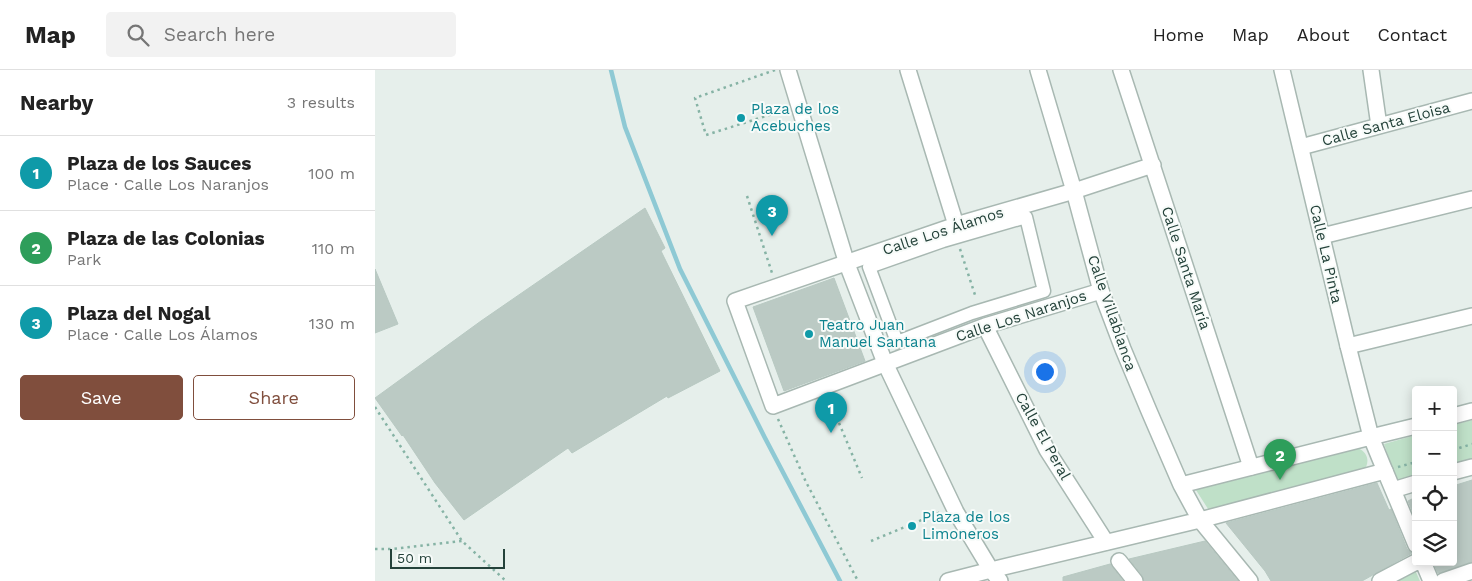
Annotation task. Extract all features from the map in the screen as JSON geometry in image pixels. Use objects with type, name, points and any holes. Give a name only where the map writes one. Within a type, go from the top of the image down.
[{"type":"street","points":[[788,70],[847,264],[885,363],[954,506],[996,576]]},
{"type":"street","points":[[908,70],[956,231]]},
{"type":"street","name":"Calle Villablanca","points":[[1037,70],[1074,191],[1101,291],[1123,349],[1181,485],[1200,520],[1250,581]]},
{"type":"street","name":"Calle Santa María","points":[[1121,70],[1251,467]]},
{"type":"street","name":"Calle La Pinta","points":[[1282,70],[1371,438],[1412,535]]},
{"type":"street","points":[[1371,70],[1379,126]]},
{"type":"street","name":"Calle Santa Eloisa","points":[[1301,147],[1472,101]]},
{"type":"street","name":"Calle Los Álamos","points":[[773,406],[735,301],[1153,166]]},
{"type":"street","points":[[1322,236],[1472,199]]},
{"type":"street","points":[[1026,217],[1043,291],[980,311],[897,342],[869,268],[956,231],[1026,217]]},
{"type":"street","name":"Calle Los Naranjos","points":[[773,406],[985,326],[1101,291]]},
{"type":"street","points":[[1348,346],[1472,316]]},
{"type":"street","name":"Calle El Peral","points":[[985,326],[1047,450],[1106,542]]},
{"type":"street","points":[[1457,415],[1472,411]]},
{"type":"street","points":[[1181,485],[1412,427]]},
{"type":"street","points":[[1457,471],[1472,467]]},
{"type":"street","points":[[948,581],[996,576],[1106,542],[1200,520],[1385,471]]},
{"type":"street","points":[[1393,490],[1412,484]]},
{"type":"street","points":[[1119,561],[1135,581]]},
{"type":"street","points":[[1380,581],[1412,564]]},
{"type":"street","points":[[1425,566],[1431,581]]},
{"type":"street","points":[[1443,581],[1472,570]]},
{"type":"path","points":[[776,70],[695,98],[706,136],[799,106]]},
{"type":"path","points":[[747,196],[777,287]]},
{"type":"path","points":[[956,231],[980,311]]},
{"type":"path","points":[[824,386],[862,478]]},
{"type":"path","points":[[773,406],[806,482],[858,581]]},
{"type":"path","points":[[375,407],[462,541],[506,581]]},
{"type":"path","points":[[1457,449],[1472,444]]},
{"type":"path","points":[[871,541],[954,506]]},
{"type":"path","points":[[375,549],[392,549],[462,541]]},
{"type":"green space","points":[[1472,420],[1472,461],[1457,466],[1457,431],[1457,424]]},
{"type":"green space","points":[[1412,436],[1412,479],[1398,484],[1384,444]]},
{"type":"green space","points":[[1358,448],[1362,450],[1367,458],[1367,465],[1363,472],[1210,512],[1194,487]]},
{"type":"green space","points":[[1415,570],[1420,581],[1396,581]]},
{"type":"building","points":[[645,208],[665,248],[661,251],[720,371],[668,398],[667,396],[572,453],[568,448],[464,520],[435,483],[403,435],[375,398],[481,321]]},
{"type":"building","points":[[375,269],[398,324],[375,333]]},
{"type":"building","name":"Teatro Juan Manuel Santana","points":[[834,278],[865,361],[784,391],[753,307]]},
{"type":"building","points":[[1472,480],[1472,562],[1438,573],[1435,566],[1457,566],[1457,485]]},
{"type":"building","points":[[1377,483],[1389,510],[1391,509],[1407,549],[1412,553],[1362,581],[1271,581],[1226,523]]},
{"type":"building","points":[[1412,499],[1412,510],[1408,501]]},
{"type":"building","points":[[1205,541],[1238,581],[1144,581],[1142,575],[1129,559]]},
{"type":"building","points":[[1110,564],[1123,581],[1063,581],[1063,577]]},
{"type":"waterway","points":[[611,70],[625,127],[680,269],[840,581]]},
{"type":"place","name":"Plaza de los Acebuches","points":[[741,118]]},
{"type":"place","name":"Plaza del Nogal","points":[[772,236]]},
{"type":"place","name":"Teatro Juan Manuel Santana","points":[[809,334]]},
{"type":"place","name":"Plaza de los Sauces","points":[[831,433]]},
{"type":"place","name":"Plaza de las Colonias","points":[[1280,480]]},
{"type":"place","name":"Plaza de los Limoneros","points":[[912,526]]}]
